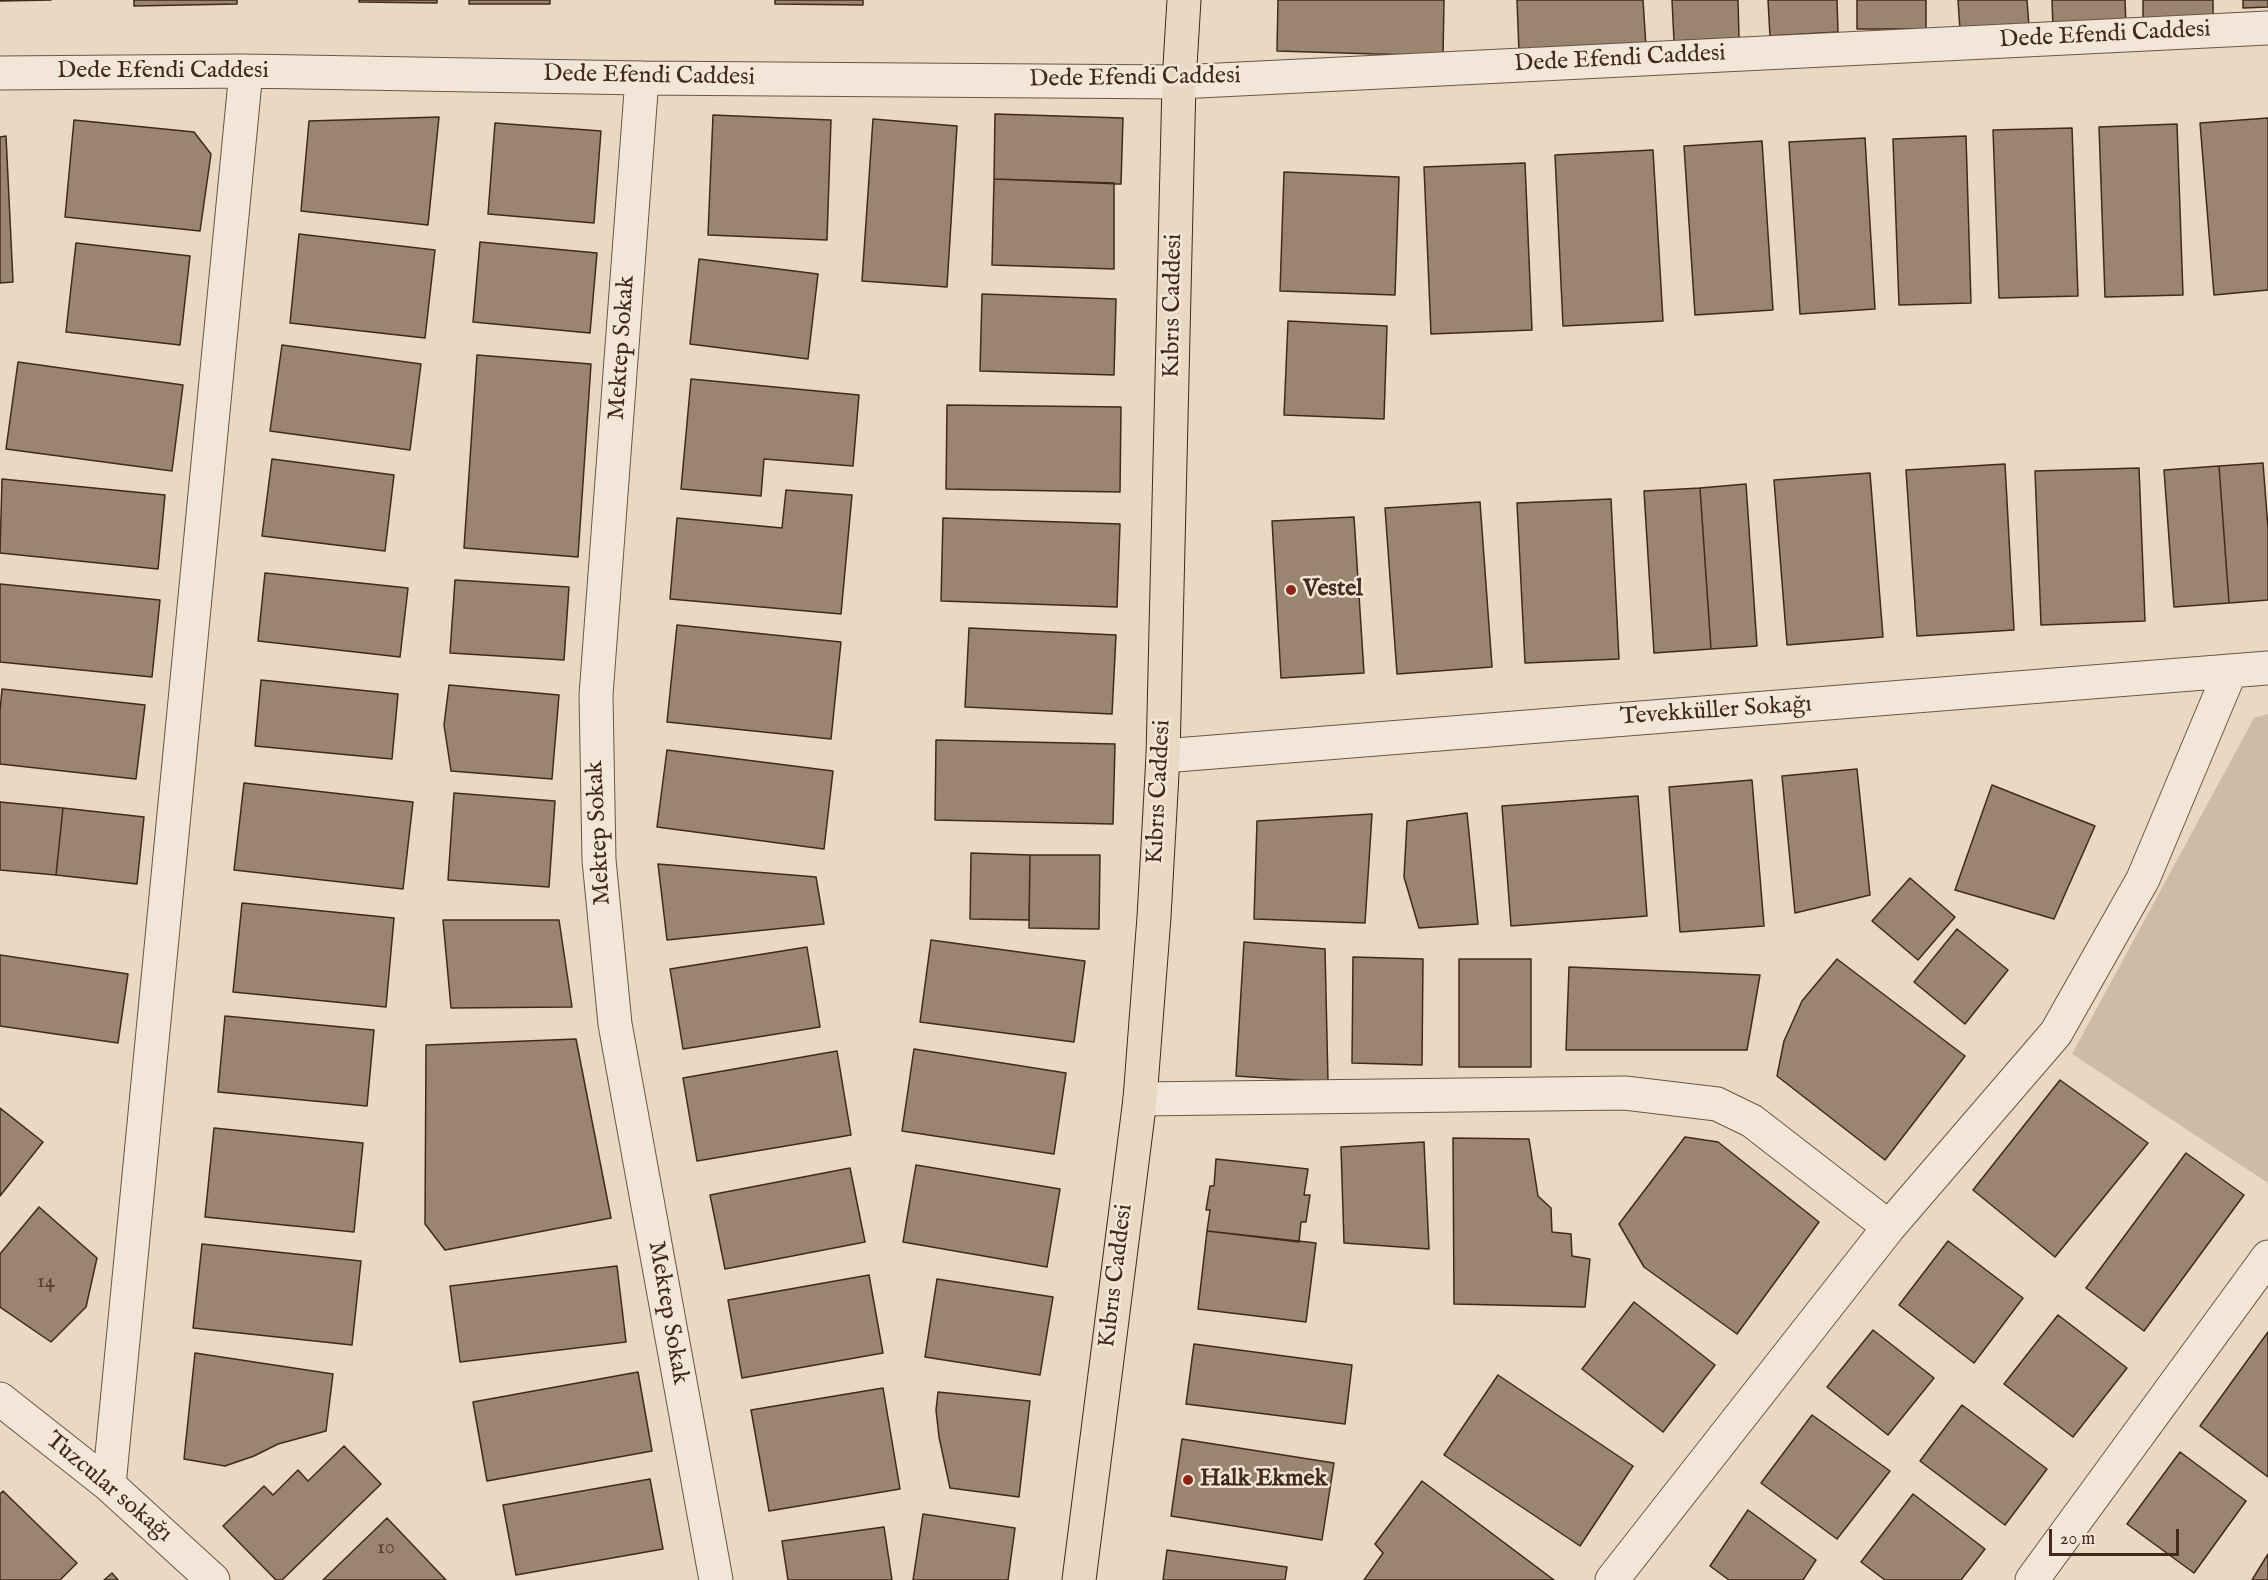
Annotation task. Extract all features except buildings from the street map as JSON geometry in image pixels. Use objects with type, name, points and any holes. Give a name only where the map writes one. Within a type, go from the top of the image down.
[{"type":"main road","name":"Kıbrıs Caddesi","points":[[1079,1580],[1140,1099],[1154,917],[1163,756],[1179,82],[1185,0]]},
{"type":"street","name":"Dede Efendi Caddesi","points":[[0,73],[246,71],[642,78],[1179,82],[2268,28]]},
{"type":"street","points":[[109,1485],[246,71]]},
{"type":"street","name":"Mektep Sokak","points":[[642,78],[596,695],[599,860],[615,1024],[716,1580]]},
{"type":"street","name":"Tevekküller Sokağı","points":[[1163,756],[2268,668]]},
{"type":"street","points":[[1612,1580],[1889,1227],[2056,1033],[2143,879],[2229,672]]},
{"type":"street","points":[[1140,1099],[1625,1093],[1717,1104],[1752,1121],[1889,1227]]},
{"type":"street","points":[[2032,1580],[2268,1257]]},
{"type":"street","name":"Tuzcular sokağı","points":[[3,1407],[109,1485],[213,1580]]},
{"type":"shaded area","points":[[2268,714],[2268,1183],[2072,1054],[2254,718]]},
{"type":"place","name":"Vestel","points":[[1291,590]]},
{"type":"place","name":"Halk Ekmek","points":[[1188,1480]]}]
